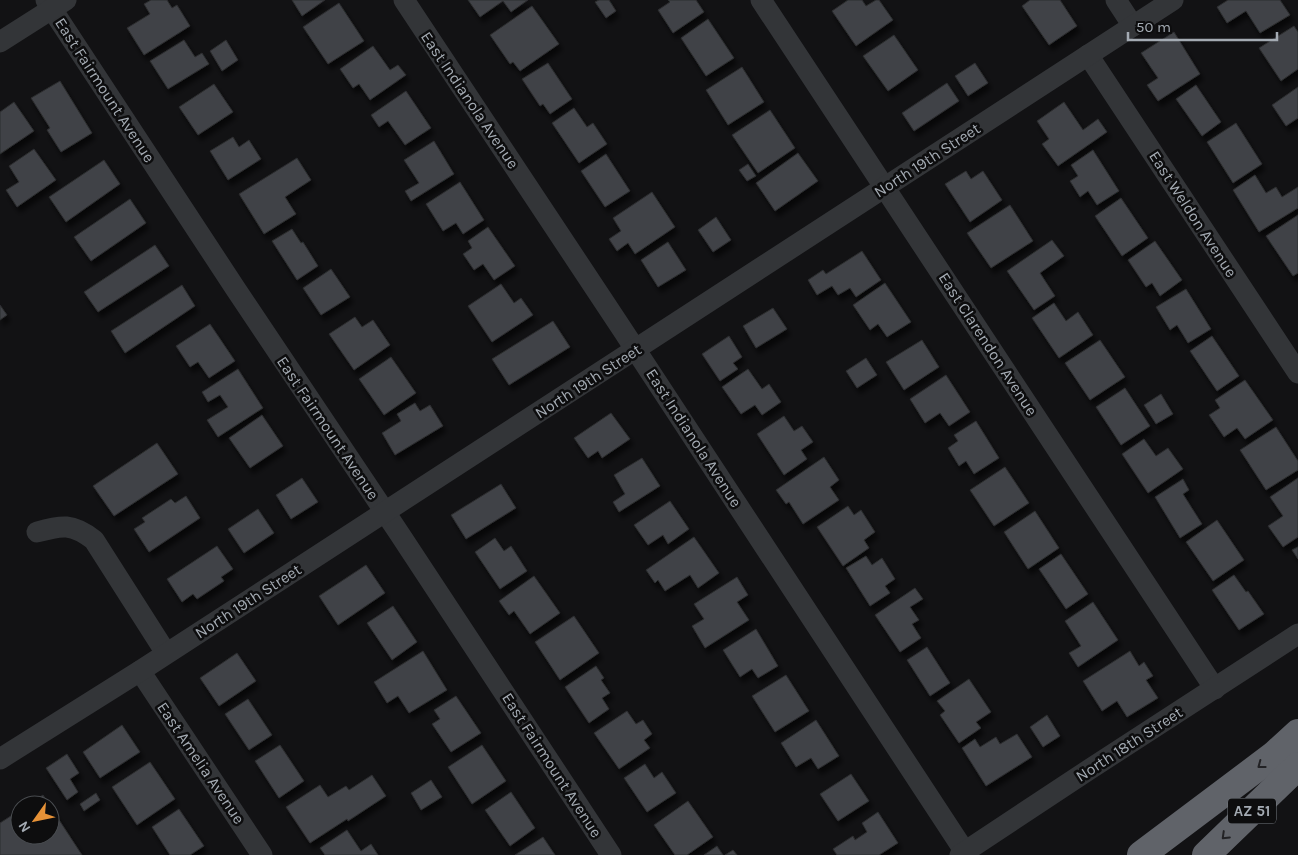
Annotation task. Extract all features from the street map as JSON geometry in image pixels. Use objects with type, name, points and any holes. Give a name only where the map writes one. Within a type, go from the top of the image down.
[{"type":"highway","points":[[1141,855],[1274,755],[1298,733]]},
{"type":"highway","name":"AZ 51","points":[[1206,855],[1298,766]]},
{"type":"street","name":"East Indianola Avenue","points":[[404,0],[636,350],[962,854]]},
{"type":"street","name":"East Clarendon Avenue","points":[[761,0],[1215,689]]},
{"type":"street","points":[[1116,0],[1133,26]]},
{"type":"street","name":"North 19th Street","points":[[0,759],[140,671],[1174,0]]},
{"type":"street","points":[[0,42],[55,3]]},
{"type":"street","name":"East Fairmount Avenue","points":[[55,3],[235,288],[611,855]]},
{"type":"street","name":"East Weldon Avenue","points":[[1088,55],[1298,373]]},
{"type":"street","points":[[37,532],[70,526],[94,540],[166,654]]},
{"type":"street","name":"North 18th Street","points":[[962,854],[1298,634]]},
{"type":"street","name":"East Amelia Avenue","points":[[140,671],[262,855]]},
{"type":"building","points":[[151,0],[167,0],[172,8],[177,5],[190,26],[144,55],[127,28],[150,14],[144,4]]},
{"type":"building","points":[[292,0],[325,0],[302,16]]},
{"type":"building","points":[[468,0],[528,0],[511,12],[503,1],[480,17]]},
{"type":"building","points":[[609,0],[616,11],[606,18],[595,2]]},
{"type":"building","points":[[668,0],[696,0],[704,12],[673,33],[658,10],[670,2]]},
{"type":"building","points":[[848,0],[862,0],[866,6],[879,0],[893,20],[856,46],[832,11]]},
{"type":"building","points":[[1030,0],[1060,0],[1077,26],[1049,45],[1022,6]]},
{"type":"building","points":[[1228,0],[1280,0],[1290,15],[1260,33],[1246,11],[1227,23],[1217,7]]},
{"type":"building","points":[[339,3],[364,41],[328,64],[303,27]]},
{"type":"building","points":[[532,6],[559,44],[520,71],[513,62],[510,64],[490,35]]},
{"type":"building","points":[[708,19],[734,58],[706,76],[681,38]]},
{"type":"building","points":[[1294,26],[1298,32],[1298,69],[1281,81],[1259,48]]},
{"type":"building","points":[[1174,32],[1200,74],[1158,101],[1147,85],[1158,78],[1141,53]]},
{"type":"building","points":[[894,35],[918,70],[888,91],[863,56]]},
{"type":"building","points":[[184,40],[195,57],[202,53],[209,64],[168,89],[150,61]]},
{"type":"building","points":[[226,40],[238,60],[222,71],[210,51]]},
{"type":"building","points":[[373,46],[390,70],[398,65],[406,75],[370,100],[359,84],[353,88],[340,69]]},
{"type":"building","points":[[548,63],[572,99],[550,114],[543,104],[540,106],[522,79]]},
{"type":"building","points":[[975,63],[988,83],[968,96],[955,76]]},
{"type":"building","points":[[742,67],[764,102],[728,125],[706,90]]},
{"type":"building","points":[[60,81],[92,133],[61,152],[47,130],[50,128],[31,98]]},
{"type":"building","points":[[947,83],[959,101],[914,131],[902,113]]},
{"type":"building","points":[[214,84],[233,112],[198,135],[179,107]]},
{"type":"building","points":[[1196,85],[1221,122],[1202,136],[1176,99]]},
{"type":"building","points":[[1298,87],[1298,118],[1286,126],[1272,105]]},
{"type":"building","points":[[406,91],[431,128],[405,145],[388,121],[379,127],[371,115]]},
{"type":"building","points":[[14,102],[34,131],[0,154],[0,112]]},
{"type":"building","points":[[1064,102],[1083,130],[1098,119],[1107,132],[1058,166],[1042,144],[1049,139],[1037,121]]},
{"type":"building","points":[[574,108],[587,127],[593,123],[607,144],[579,163],[552,123]]},
{"type":"building","points":[[770,110],[795,148],[758,173],[732,135]]},
{"type":"building","points":[[1236,123],[1262,164],[1233,183],[1207,142]]},
{"type":"building","points":[[233,137],[239,147],[249,140],[261,159],[228,180],[210,151]]},
{"type":"building","points":[[434,141],[454,174],[411,201],[405,191],[419,183],[404,160]]},
{"type":"building","points":[[34,149],[56,180],[17,207],[6,190],[19,182],[9,166]]},
{"type":"building","points":[[1093,150],[1119,191],[1097,205],[1088,191],[1080,197],[1070,181],[1078,176],[1071,165]]},
{"type":"building","points":[[798,153],[818,181],[775,211],[756,183]]},
{"type":"building","points":[[606,154],[630,191],[605,207],[581,171]]},
{"type":"building","points":[[297,158],[311,180],[285,197],[296,214],[264,234],[239,194]]},
{"type":"building","points":[[104,160],[120,184],[66,222],[49,197]]},
{"type":"building","points":[[748,164],[756,176],[747,181],[739,170]]},
{"type":"building","points":[[966,171],[971,179],[983,171],[1002,200],[970,222],[945,184]]},
{"type":"building","points":[[1255,175],[1266,193],[1276,187],[1282,197],[1298,187],[1298,208],[1259,232],[1233,190]]},
{"type":"building","points":[[460,182],[484,220],[463,234],[456,223],[443,231],[426,204]]},
{"type":"building","points":[[652,192],[675,227],[635,254],[628,243],[617,251],[609,239],[621,231],[613,218]]},
{"type":"building","points":[[1121,198],[1148,238],[1122,256],[1095,216]]},
{"type":"building","points":[[130,199],[146,223],[91,261],[74,237]]},
{"type":"building","points":[[1010,205],[1033,241],[991,268],[967,233]]},
{"type":"building","points":[[1298,215],[1298,273],[1293,276],[1266,236]]},
{"type":"building","points":[[716,217],[731,240],[713,252],[698,230]]},
{"type":"building","points":[[488,227],[515,266],[494,280],[483,264],[474,270],[463,254],[472,248],[468,241]]},
{"type":"building","points":[[292,229],[301,243],[303,242],[318,266],[297,280],[272,241]]},
{"type":"building","points":[[1052,240],[1064,256],[1040,273],[1055,296],[1034,310],[1007,271]]},
{"type":"building","points":[[1155,241],[1182,280],[1160,296],[1152,283],[1146,287],[1128,260]]},
{"type":"building","points":[[668,242],[686,270],[658,287],[641,260]]},
{"type":"building","points":[[155,245],[169,266],[98,312],[84,292]]},
{"type":"building","points":[[862,251],[881,280],[856,297],[850,288],[838,295],[832,286],[817,295],[808,280],[823,270],[826,274]]},
{"type":"building","points":[[331,269],[350,297],[321,315],[303,288]]},
{"type":"building","points":[[885,283],[911,322],[887,337],[878,324],[870,330],[853,305]]},
{"type":"building","points":[[501,284],[514,303],[521,298],[533,315],[492,342],[468,306]]},
{"type":"building","points":[[182,285],[195,306],[125,353],[111,331]]},
{"type":"building","points":[[1186,289],[1211,329],[1188,343],[1177,325],[1170,330],[1156,307]]},
{"type":"building","points":[[1054,303],[1066,321],[1078,312],[1093,335],[1059,358],[1032,318]]},
{"type":"building","points":[[0,305],[7,315],[0,320]]},
{"type":"building","points":[[773,308],[787,329],[756,348],[743,326]]},
{"type":"building","points":[[355,317],[362,327],[373,320],[390,345],[354,370],[329,334]]},
{"type":"building","points":[[553,321],[570,347],[509,385],[492,359]]},
{"type":"building","points":[[210,324],[235,361],[209,378],[198,362],[190,367],[176,346]]},
{"type":"building","points":[[729,336],[742,357],[733,363],[738,369],[720,381],[702,354]]},
{"type":"building","points":[[1212,336],[1239,376],[1217,391],[1190,351]]},
{"type":"building","points":[[922,340],[939,367],[904,390],[886,362]]},
{"type":"building","points":[[1100,340],[1125,377],[1090,400],[1065,363]]},
{"type":"building","points":[[391,357],[416,393],[384,415],[359,379]]},
{"type":"building","points":[[866,358],[877,375],[857,388],[846,371]]},
{"type":"building","points":[[238,369],[263,408],[218,437],[207,420],[228,407],[220,395],[208,402],[202,392]]},
{"type":"building","points":[[748,369],[762,389],[769,384],[781,402],[762,415],[755,405],[741,414],[722,387]]},
{"type":"building","points":[[946,375],[970,412],[949,426],[940,413],[925,423],[910,399]]},
{"type":"building","points":[[1245,380],[1273,420],[1245,439],[1237,428],[1224,437],[1209,415],[1220,408],[1215,400]]},
{"type":"building","points":[[1125,388],[1150,426],[1121,445],[1096,407]]},
{"type":"building","points":[[1161,394],[1173,414],[1156,424],[1144,405]]},
{"type":"building","points":[[415,403],[420,411],[430,405],[443,426],[395,455],[382,433],[401,421],[397,414]]},
{"type":"building","points":[[611,413],[630,439],[602,458],[598,451],[588,458],[574,438]]},
{"type":"building","points":[[262,415],[283,446],[250,468],[229,438]]},
{"type":"building","points":[[784,416],[794,431],[802,426],[813,442],[801,450],[807,459],[784,475],[757,434]]},
{"type":"building","points":[[976,421],[999,458],[974,474],[966,461],[959,466],[948,448],[958,441],[954,435]]},
{"type":"building","points":[[1276,427],[1298,461],[1298,470],[1266,490],[1240,450]]},
{"type":"building","points":[[1144,439],[1156,456],[1168,448],[1183,469],[1148,493],[1122,454]]},
{"type":"building","points":[[157,443],[178,474],[114,516],[93,486]]},
{"type":"building","points":[[824,457],[839,480],[830,487],[839,500],[803,524],[789,502],[786,504],[776,490]]},
{"type":"building","points":[[642,458],[660,486],[619,512],[613,502],[625,494],[614,475]]},
{"type":"building","points":[[1005,467],[1029,503],[994,526],[970,490]]},
{"type":"building","points":[[302,478],[318,502],[291,519],[276,495]]},
{"type":"building","points":[[1298,478],[1298,537],[1283,547],[1268,526],[1283,516],[1270,497]]},
{"type":"building","points":[[1183,479],[1189,490],[1183,494],[1202,524],[1180,538],[1155,497]]},
{"type":"building","points":[[501,484],[516,508],[466,539],[451,515]]},
{"type":"building","points":[[186,496],[200,518],[149,552],[134,529],[145,522],[142,518],[171,499],[175,503]]},
{"type":"building","points":[[670,501],[689,529],[668,544],[663,535],[648,545],[634,525]]},
{"type":"building","points":[[848,506],[854,515],[861,510],[875,532],[864,540],[869,548],[843,566],[817,527]]},
{"type":"building","points":[[258,509],[274,533],[244,553],[228,529]]},
{"type":"building","points":[[1035,511],[1059,548],[1028,569],[1004,532]]},
{"type":"building","points":[[1217,520],[1244,560],[1213,581],[1186,542]]},
{"type":"building","points":[[694,537],[719,573],[698,588],[690,575],[665,591],[658,580],[655,583],[646,570]]},
{"type":"building","points":[[495,538],[504,551],[511,546],[527,571],[500,589],[475,552]]},
{"type":"building","points":[[217,546],[233,569],[221,577],[224,581],[197,599],[193,594],[182,602],[167,579]]},
{"type":"building","points":[[1298,547],[1298,559],[1292,550]]},
{"type":"building","points":[[1061,554],[1088,594],[1066,609],[1039,569]]},
{"type":"building","points":[[866,556],[872,565],[882,558],[895,579],[885,586],[890,593],[870,606],[846,568]]},
{"type":"building","points":[[366,565],[385,593],[338,625],[319,596]]},
{"type":"building","points":[[1234,575],[1264,614],[1239,630],[1212,590]]},
{"type":"building","points":[[534,576],[560,613],[530,634],[514,611],[509,615],[499,601]]},
{"type":"building","points":[[737,577],[748,595],[737,602],[749,620],[705,648],[692,626],[704,619],[694,604]]},
{"type":"building","points":[[915,588],[923,599],[910,607],[919,620],[912,624],[921,638],[900,652],[875,615]]},
{"type":"building","points":[[1093,602],[1118,640],[1078,667],[1069,653],[1081,646],[1065,621]]},
{"type":"building","points":[[393,606],[417,642],[392,660],[367,623]]},
{"type":"building","points":[[574,616],[599,653],[560,680],[535,642]]},
{"type":"building","points":[[756,629],[778,666],[758,678],[752,669],[740,677],[723,650]]},
{"type":"building","points":[[927,647],[950,683],[930,696],[907,660]]},
{"type":"building","points":[[423,651],[447,690],[409,713],[398,696],[387,703],[374,682]]},
{"type":"building","points":[[1130,651],[1139,666],[1144,662],[1153,676],[1146,680],[1158,698],[1127,717],[1117,701],[1102,711],[1083,681]]},
{"type":"building","points":[[237,653],[256,681],[219,706],[200,678]]},
{"type":"building","points":[[596,666],[604,678],[601,680],[610,693],[602,698],[609,709],[589,723],[565,687]]},
{"type":"building","points":[[786,675],[809,711],[775,732],[752,696]]},
{"type":"building","points":[[969,679],[991,712],[976,722],[981,728],[959,743],[940,715],[945,711],[937,701]]},
{"type":"building","points":[[456,696],[481,733],[451,752],[432,724],[440,719],[434,710]]},
{"type":"building","points":[[248,699],[272,735],[249,750],[225,714]]},
{"type":"building","points":[[627,711],[636,724],[643,720],[652,734],[644,740],[650,748],[619,769],[594,733]]},
{"type":"building","points":[[1047,715],[1060,736],[1043,747],[1030,727]]},
{"type":"building","points":[[816,720],[839,756],[818,769],[811,758],[796,767],[781,743]]},
{"type":"building","points":[[122,725],[140,752],[100,778],[83,752]]},
{"type":"building","points":[[1017,734],[1032,757],[986,786],[962,748],[975,739],[980,747],[996,737],[1000,744]]},
{"type":"building","points":[[280,745],[304,781],[279,798],[255,761]]},
{"type":"building","points":[[482,745],[506,781],[472,804],[448,767]]},
{"type":"building","points":[[67,754],[79,773],[70,779],[78,792],[67,800],[46,768]]},
{"type":"building","points":[[150,762],[175,799],[137,825],[112,787]]},
{"type":"building","points":[[645,764],[654,778],[662,772],[676,793],[647,812],[624,778]]},
{"type":"building","points":[[851,774],[869,801],[838,821],[820,794]]},
{"type":"building","points":[[372,775],[386,796],[310,843],[286,807],[320,785],[328,797],[346,786],[349,790]]},
{"type":"building","points":[[431,780],[442,797],[421,810],[411,793]]},
{"type":"building","points":[[511,792],[535,828],[510,846],[485,810]]},
{"type":"building","points":[[96,793],[100,800],[84,811],[80,804]]},
{"type":"building","points":[[688,801],[713,837],[687,855],[675,855],[654,825]]},
{"type":"building","points":[[179,809],[204,846],[190,855],[170,855],[152,827]]},
{"type":"building","points":[[878,812],[898,843],[879,855],[837,855],[833,849],[853,836],[855,840],[867,832],[862,823]]},
{"type":"building","points":[[10,816],[10,845],[60,845],[60,821],[82,855],[0,855],[0,823]]},
{"type":"building","points":[[347,830],[361,851],[371,844],[378,855],[325,855],[320,848]]},
{"type":"building","points":[[543,837],[555,855],[515,855]]},
{"type":"building","points":[[717,846],[723,855],[704,855]]},
{"type":"building","points":[[733,850],[737,855],[725,855]]}]
